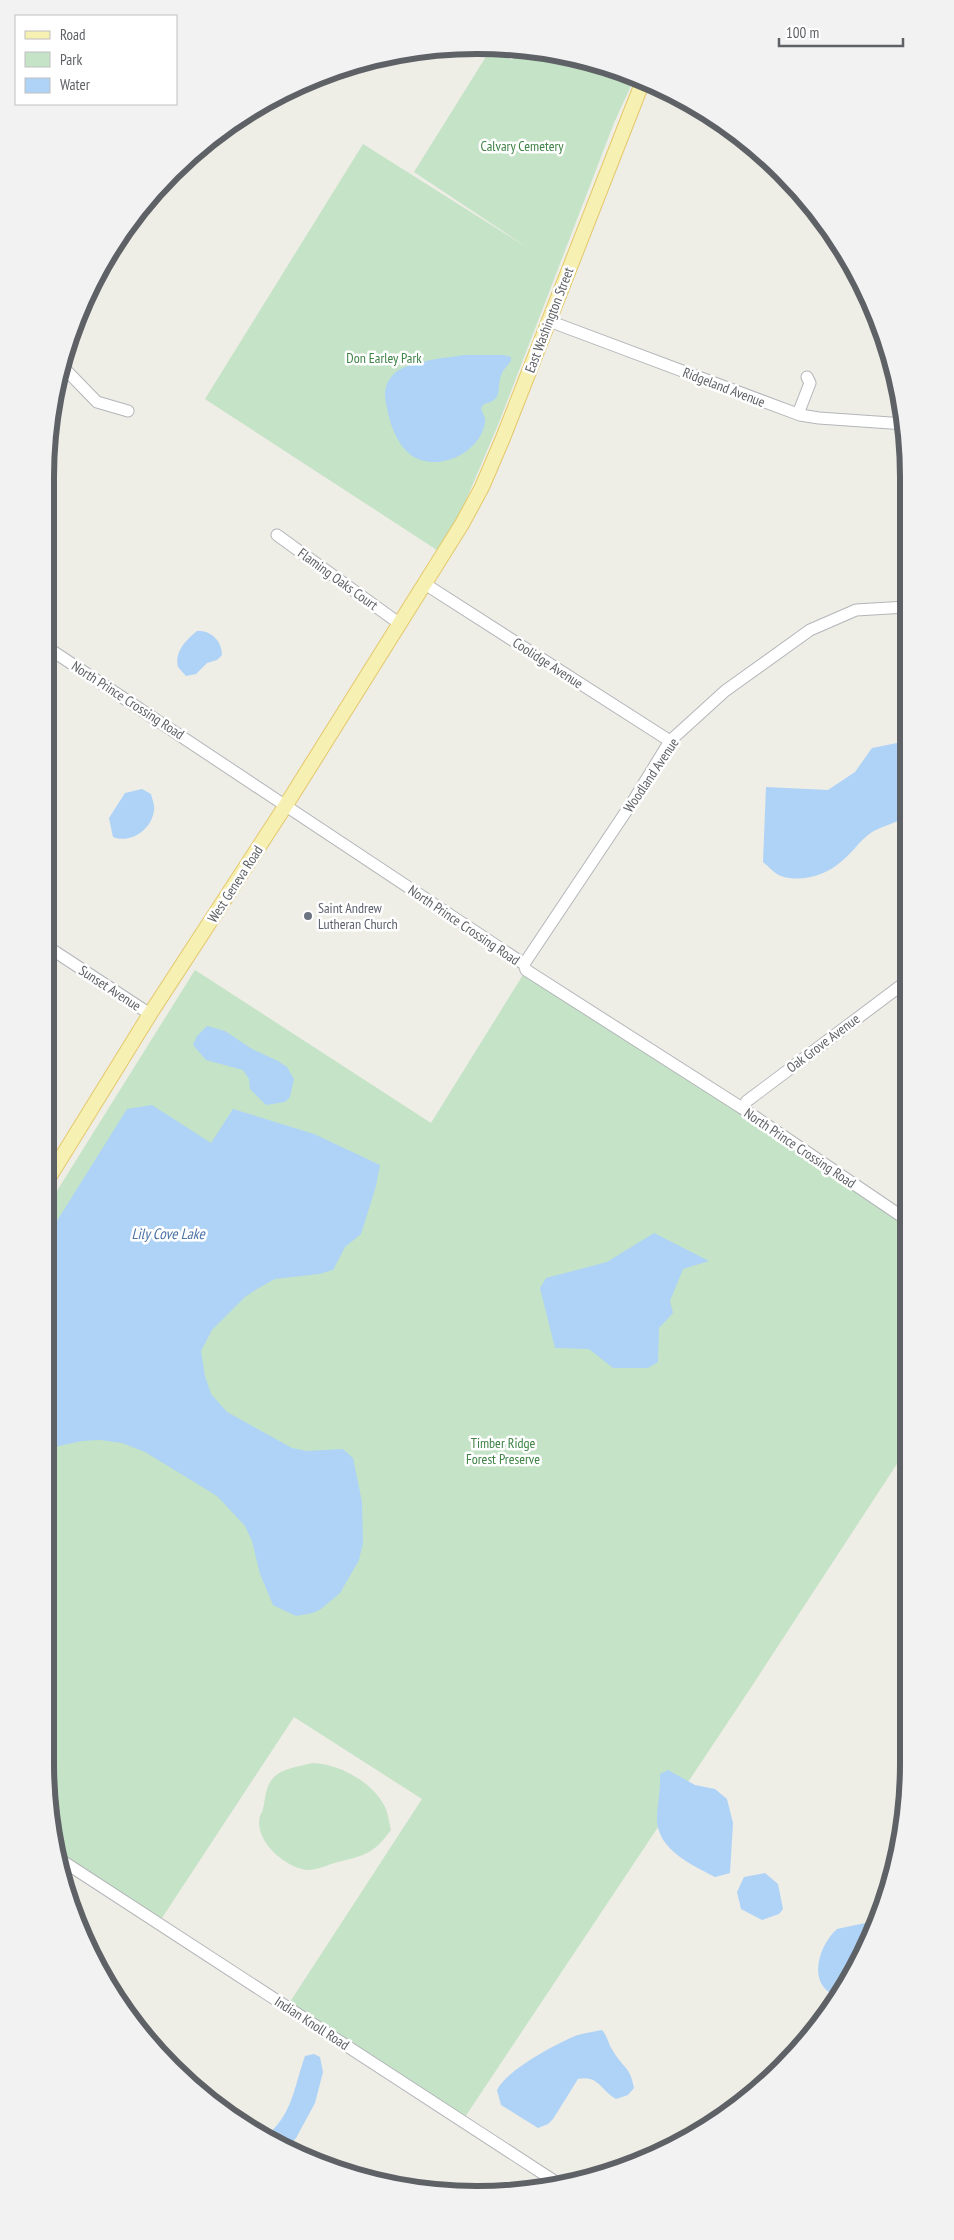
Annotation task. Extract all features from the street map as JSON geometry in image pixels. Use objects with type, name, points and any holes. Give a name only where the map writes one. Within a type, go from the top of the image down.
[{"type":"main road","name":"East Washington Street","points":[[425,584],[462,524],[489,471],[640,87]]},
{"type":"main road","name":"West Geneva Road","points":[[54,1169],[150,1014],[286,805],[425,584]]},
{"type":"street","name":"Ridgeland Avenue","points":[[549,321],[798,414],[819,418],[897,423]]},
{"type":"street","points":[[67,371],[96,402],[128,411]]},
{"type":"street","points":[[798,414],[810,383],[807,377]]},
{"type":"street","name":"Flaming Oaks Court","points":[[277,534],[400,624]]},
{"type":"street","name":"Coolidge Avenue","points":[[425,584],[670,741]]},
{"type":"street","name":"Woodland Avenue","points":[[524,964],[636,798],[670,741],[725,690],[799,636],[856,610],[900,607]]},
{"type":"street","name":"North Prince Crossing Road","points":[[54,652],[524,964],[526,970],[742,1108],[900,1215]]},
{"type":"street","name":"Sunset Avenue","points":[[54,951],[150,1014]]},
{"type":"street","name":"Oak Grove Avenue","points":[[742,1108],[755,1095],[900,986]]},
{"type":"street","name":"Indian Knoll Road","points":[[66,1863],[552,2179]]},
{"type":"green space","name":"Don Earley Park","points":[[487,54],[504,55],[512,60],[515,56],[560,62],[587,68],[632,83],[614,123],[498,425],[443,554],[205,399],[363,144],[528,248],[414,172]]},
{"type":"green space","name":"Timber Ridge Forest Preserve","points":[[195,970],[431,1123],[526,970],[900,1214],[900,1459],[750,1689],[463,2120],[288,2005],[422,1799],[294,1717],[160,1921],[64,1857],[57,1818],[54,1763],[54,1196]]},
{"type":"green space","points":[[313,1763],[334,1767],[364,1782],[380,1798],[388,1815],[391,1830],[374,1849],[368,1852],[320,1868],[308,1870],[290,1865],[273,1852],[261,1834],[259,1825],[267,1788],[271,1780],[287,1769]]},
{"type":"water","points":[[464,355],[504,355],[511,357],[511,361],[502,373],[497,396],[481,408],[485,420],[482,433],[468,450],[447,460],[436,462],[424,461],[414,457],[399,442],[390,421],[385,394],[386,385],[391,377],[401,369],[428,361]]},
{"type":"water","points":[[197,631],[207,632],[215,637],[222,650],[222,655],[217,660],[207,663],[196,674],[186,676],[178,667],[179,651],[185,642]]},
{"type":"water","points":[[900,742],[900,819],[872,832],[836,866],[821,874],[797,879],[781,876],[774,872],[763,862],[766,787],[828,790],[855,772],[872,748]]},
{"type":"water","points":[[142,789],[151,794],[154,804],[149,824],[133,837],[120,839],[113,837],[109,818],[125,793]]},
{"type":"water","points":[[207,1026],[225,1031],[252,1049],[287,1067],[294,1079],[290,1097],[285,1102],[266,1105],[250,1089],[249,1079],[243,1070],[206,1060],[193,1045],[197,1036]]},
{"type":"water","name":"Lily Cove Lake","points":[[152,1105],[211,1143],[233,1109],[314,1134],[380,1165],[376,1186],[361,1234],[345,1247],[333,1270],[319,1274],[275,1279],[257,1289],[245,1297],[212,1330],[201,1351],[205,1376],[211,1394],[227,1412],[292,1448],[307,1451],[343,1449],[353,1458],[362,1502],[363,1543],[359,1560],[340,1593],[321,1609],[313,1613],[296,1616],[273,1605],[260,1574],[252,1541],[245,1526],[217,1496],[145,1452],[122,1443],[100,1440],[82,1441],[54,1447],[54,1226],[127,1109]]},
{"type":"water","points":[[654,1233],[709,1261],[683,1269],[670,1301],[673,1313],[659,1328],[658,1362],[648,1368],[613,1368],[589,1349],[555,1348],[540,1288],[546,1278],[607,1262]]},
{"type":"water","points":[[668,1770],[695,1785],[715,1789],[727,1799],[733,1823],[730,1873],[715,1877],[687,1862],[663,1840],[659,1831],[657,1814],[660,1774]]},
{"type":"water","points":[[765,1873],[778,1884],[783,1909],[779,1914],[762,1920],[741,1909],[737,1892],[744,1877]]},
{"type":"water","points":[[869,1922],[844,1975],[832,1993],[821,1983],[818,1974],[821,1954],[837,1929]]},
{"type":"water","points":[[602,2030],[611,2048],[630,2075],[634,2088],[628,2095],[616,2099],[595,2081],[585,2078],[578,2079],[553,2119],[548,2124],[538,2128],[501,2105],[497,2090],[510,2074],[555,2045],[575,2036]]},
{"type":"water","points":[[314,2054],[320,2057],[323,2072],[315,2103],[296,2138],[291,2143],[270,2133],[280,2121],[291,2101],[305,2056]]},
{"type":"place","name":"Saint Andrew Lutheran Church","points":[[308,916]]},
{"type":"park label","name":"Calvary Cemetery","points":[[522,146]]}]
